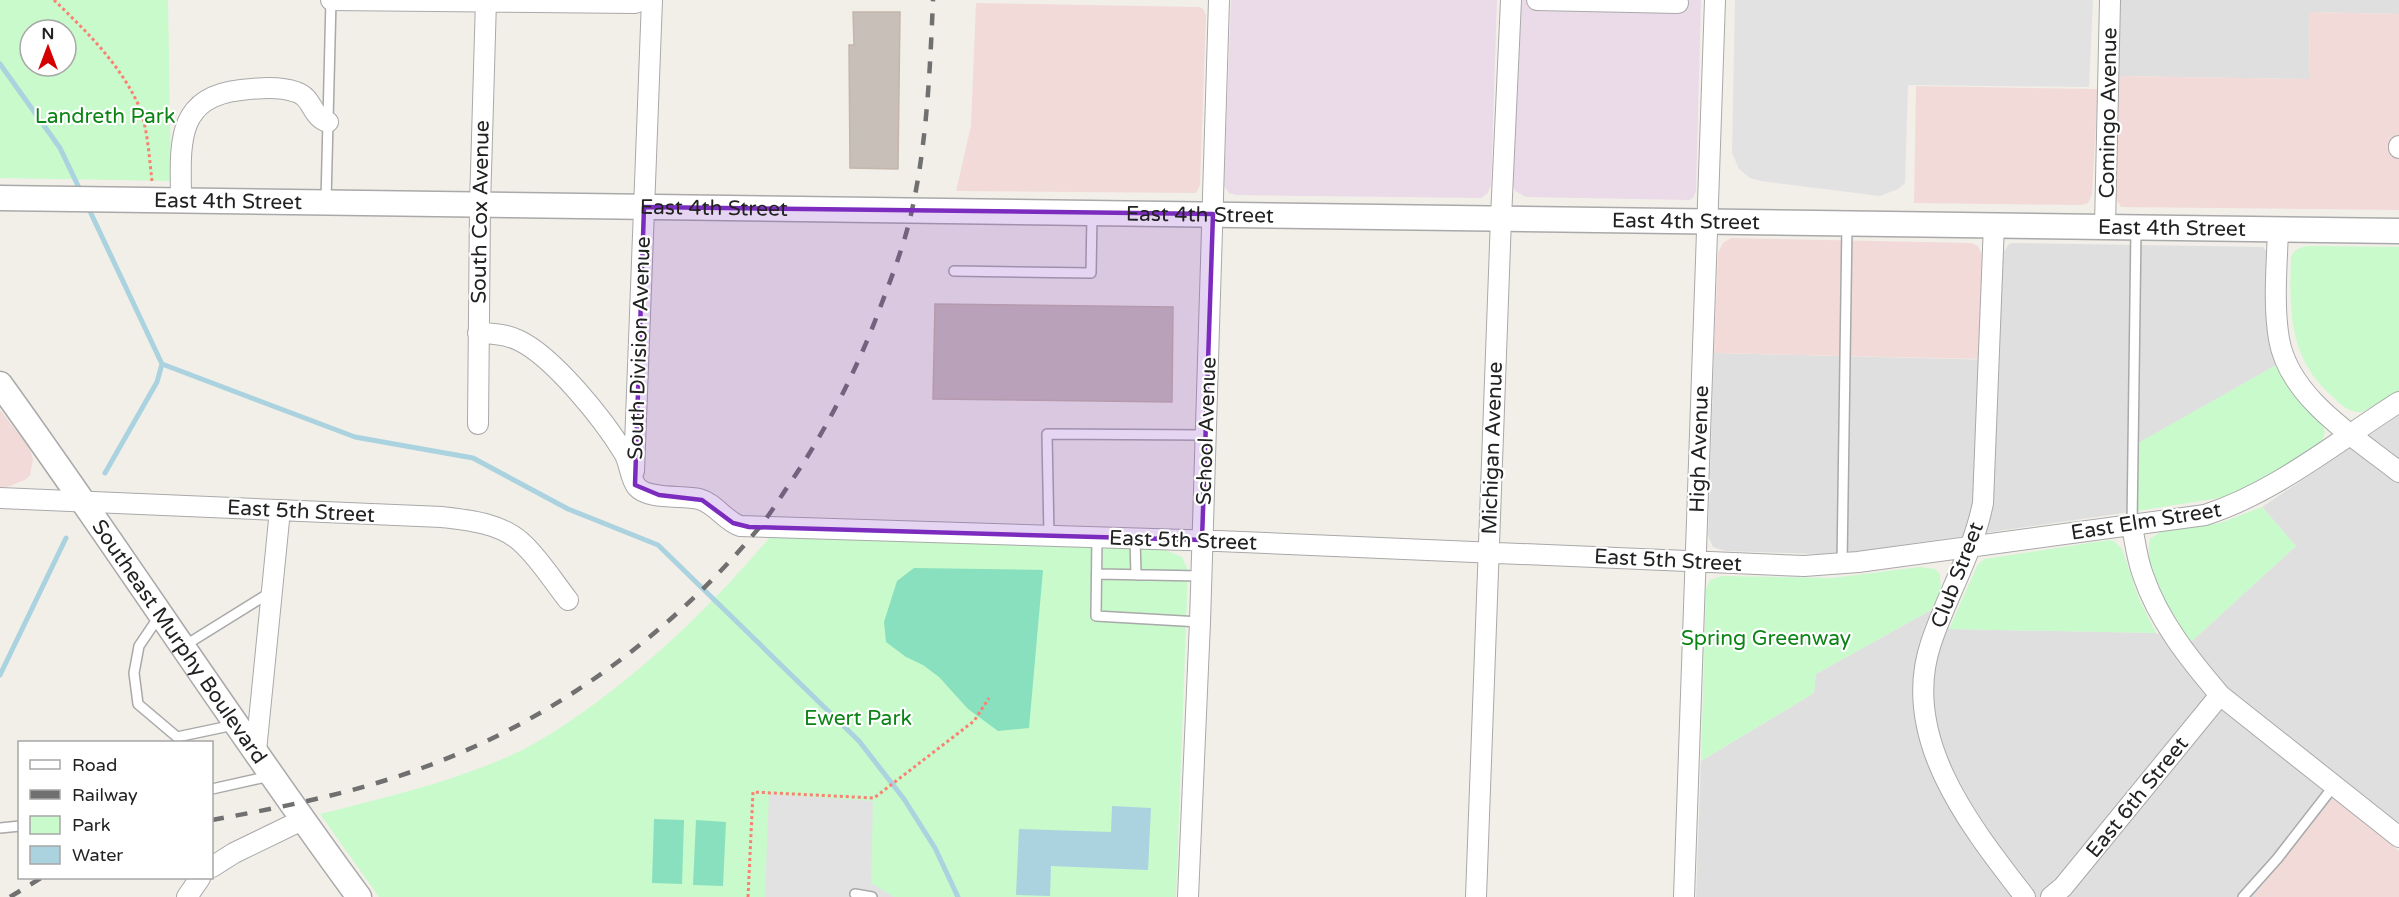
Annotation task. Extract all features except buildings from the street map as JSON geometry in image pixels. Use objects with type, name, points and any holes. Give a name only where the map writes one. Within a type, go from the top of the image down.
[{"type":"street","points":[[331,0],[635,3],[642,0]]},
{"type":"street","name":"South Division Avenue","points":[[634,479],[652,0]]},
{"type":"street","name":"School Avenue","points":[[1188,897],[1200,622],[1219,0]]},
{"type":"street","name":"Michigan Avenue","points":[[1476,897],[1511,0]]},
{"type":"street","points":[[1537,0],[1677,3]]},
{"type":"street","name":"High Avenue","points":[[1684,897],[1715,0]]},
{"type":"street","name":"Comingo Avenue","points":[[2105,226],[2110,0]]},
{"type":"street","name":"South Cox Avenue","points":[[478,424],[480,206],[486,1]]},
{"type":"street","points":[[181,202],[181,161],[185,126],[197,106],[208,99],[232,91],[290,90],[305,97],[317,117],[328,122]]},
{"type":"street","name":"East 4th Street","points":[[0,198],[2399,231]]},
{"type":"street","name":"Club Street","points":[[1994,224],[1985,486],[1980,521],[1972,546],[1930,644],[1924,675],[1924,707],[1938,762],[1956,800],[1991,853],[2025,897]]},
{"type":"street","points":[[2278,229],[2276,310],[2279,341],[2290,371],[2309,399],[2399,472]]},
{"type":"street","points":[[478,333],[499,334],[518,340],[544,357],[577,391],[616,442],[627,458],[634,479]]},
{"type":"street","name":"Southeast Murphy Boulevard","points":[[0,384],[85,501],[272,776],[359,897]]},
{"type":"street","name":"East Elm Street","points":[[1972,546],[2205,515],[2236,505],[2277,482],[2399,402]]},
{"type":"street","name":"East 5th Street","points":[[634,479],[638,488],[645,492],[705,501],[733,523],[749,527],[1202,540],[1804,566],[1842,564],[1972,546]]},
{"type":"street","name":"East 5th Street","points":[[0,498],[442,517],[493,526],[520,540],[568,600]]},
{"type":"street","points":[[255,751],[280,510]]},
{"type":"street","points":[[2132,526],[2141,569],[2151,595],[2174,635],[2220,695],[2333,787],[2399,837]]},
{"type":"street","name":"East 6th Street","points":[[2051,897],[2063,886],[2220,695]]},
{"type":"street","points":[[213,866],[234,853],[302,819]]},
{"type":"street","points":[[187,897],[199,879]]},
{"type":"lane","points":[[326,203],[331,0]]},
{"type":"lane","points":[[954,271],[1091,273],[1092,213]]},
{"type":"lane","points":[[1842,564],[1847,223]]},
{"type":"lane","points":[[2132,526],[2136,226]]},
{"type":"lane","points":[[1048,536],[1047,434],[1206,435]]},
{"type":"lane","points":[[1097,537],[1096,616],[1200,622]]},
{"type":"lane","points":[[1135,538],[1136,575]]},
{"type":"lane","points":[[1098,574],[1200,576]]},
{"type":"lane","points":[[184,646],[272,591]]},
{"type":"lane","points":[[162,614],[139,646],[134,673],[138,704],[177,737],[237,724]]},
{"type":"lane","points":[[213,789],[272,776]]},
{"type":"lane","points":[[2243,897],[2277,859],[2333,787]]},
{"type":"lane","points":[[0,828],[18,826]]},
{"type":"lane","points":[[855,894],[872,897]]},
{"type":"path","points":[[54,0],[83,28],[113,63],[138,105],[145,130],[155,201]]},
{"type":"path","points":[[748,897],[753,792],[874,798],[974,720],[989,698]]},
{"type":"highlighted area","points":[[644,207],[1213,214],[1202,540],[749,527],[733,523],[702,500],[659,495],[635,485]]},
{"type":"shaded area","points":[[1231,0],[1497,0],[1491,185],[1488,193],[1481,198],[1236,195],[1229,193],[1224,186]]},
{"type":"shaded area","points":[[1517,0],[1701,0],[1696,191],[1693,198],[1689,200],[1526,197],[1515,191],[1511,180]]},
{"type":"shaded area","points":[[1735,0],[2093,0],[2089,87],[1908,85],[1905,183],[1898,189],[1880,196],[1761,181],[1750,178],[1739,169],[1732,153]]},
{"type":"shaded area","points":[[2120,0],[2399,0],[2399,14],[2310,12],[2309,79],[2117,76]]},
{"type":"shaded area","points":[[976,3],[1199,7],[1203,9],[1206,15],[1200,185],[1196,193],[956,191],[971,126]]},
{"type":"shaded area","points":[[2310,12],[2399,14],[2399,210],[2121,207],[2114,195],[2117,76],[2309,79]]},
{"type":"shaded area","points":[[1916,86],[2098,89],[2092,194],[2088,203],[2082,205],[1914,203]]},
{"type":"shaded area","points":[[1731,238],[1971,243],[1978,246],[1984,259],[1981,359],[1714,353],[1718,253],[1723,243]]},
{"type":"shaded area","points":[[2009,244],[2263,247],[2269,255],[2278,364],[2139,443],[2137,511],[1853,552],[1820,554],[1726,551],[1713,547],[1708,536],[1714,353],[1997,360],[2003,253]]},
{"type":"shaded area","points":[[0,410],[30,448],[33,460],[30,475],[25,480],[5,488],[0,488]]},
{"type":"shaded area","points":[[2399,415],[2399,823],[2347,782],[2255,895],[2257,897],[1696,897],[1701,761],[1814,693],[1816,674],[1931,610],[1950,629],[2156,633],[2191,642],[2296,546],[2262,507]]},
{"type":"shaded area","points":[[769,794],[873,801],[871,883],[894,897],[765,897]]},
{"type":"shaded area","points":[[2333,798],[2399,851],[2399,897],[2257,897],[2255,895]]},
{"type":"green space","name":"Landreth Park","points":[[0,0],[168,0],[171,181],[0,178]]},
{"type":"green space","points":[[2308,246],[2399,247],[2399,393],[2362,412],[2350,410],[2334,398],[2308,368],[2300,351],[2292,316],[2291,257],[2298,249]]},
{"type":"green space","points":[[2278,364],[2321,420],[2325,432],[2322,441],[2265,479],[2225,497],[2137,511],[2138,443]]},
{"type":"green space","points":[[2262,507],[2296,546],[2191,642],[2155,578],[2149,551],[2150,539],[2162,531],[2220,523]]},
{"type":"green space","name":"Ewert Park","points":[[772,535],[1165,550],[1182,557],[1188,570],[1176,897],[379,897],[320,814],[452,778],[503,759],[546,737],[597,702],[645,664],[711,602]]},
{"type":"green space","points":[[2114,541],[2122,549],[2139,599],[2156,633],[1949,629],[1977,566],[1984,559]]},
{"type":"green space","name":"Spring Greenway","points":[[1920,567],[1935,569],[1940,574],[1941,591],[1931,610],[1816,674],[1814,693],[1701,761],[1706,589],[1710,580],[1722,576],[1832,578]]},
{"type":"green space","points":[[914,568],[1043,570],[1029,728],[998,731],[968,709],[939,677],[886,642],[884,622],[897,581]]},
{"type":"green space","points":[[654,819],[684,820],[682,884],[652,883]]},
{"type":"green space","points":[[696,820],[726,822],[723,886],[693,885]]},
{"type":"water","points":[[1112,806],[1151,808],[1148,870],[1051,866],[1050,896],[1016,895],[1019,829],[1111,832]]},
{"type":"waterway","points":[[0,64],[60,148],[81,192]]},
{"type":"waterway","points":[[87,205],[162,364],[157,382],[105,473]]},
{"type":"waterway","points":[[162,364],[355,437],[473,458],[568,509],[658,545],[859,741],[904,799],[935,848],[958,897]]},
{"type":"waterway","points":[[0,675],[66,538]]},
{"type":"railway","points":[[213,820],[318,798],[396,777],[470,749],[517,726],[606,671],[647,639],[724,568],[758,529],[814,446],[850,379],[889,284],[902,247],[917,184],[929,79],[933,0]]},
{"type":"railway","points":[[10,897],[39,879]]}]
